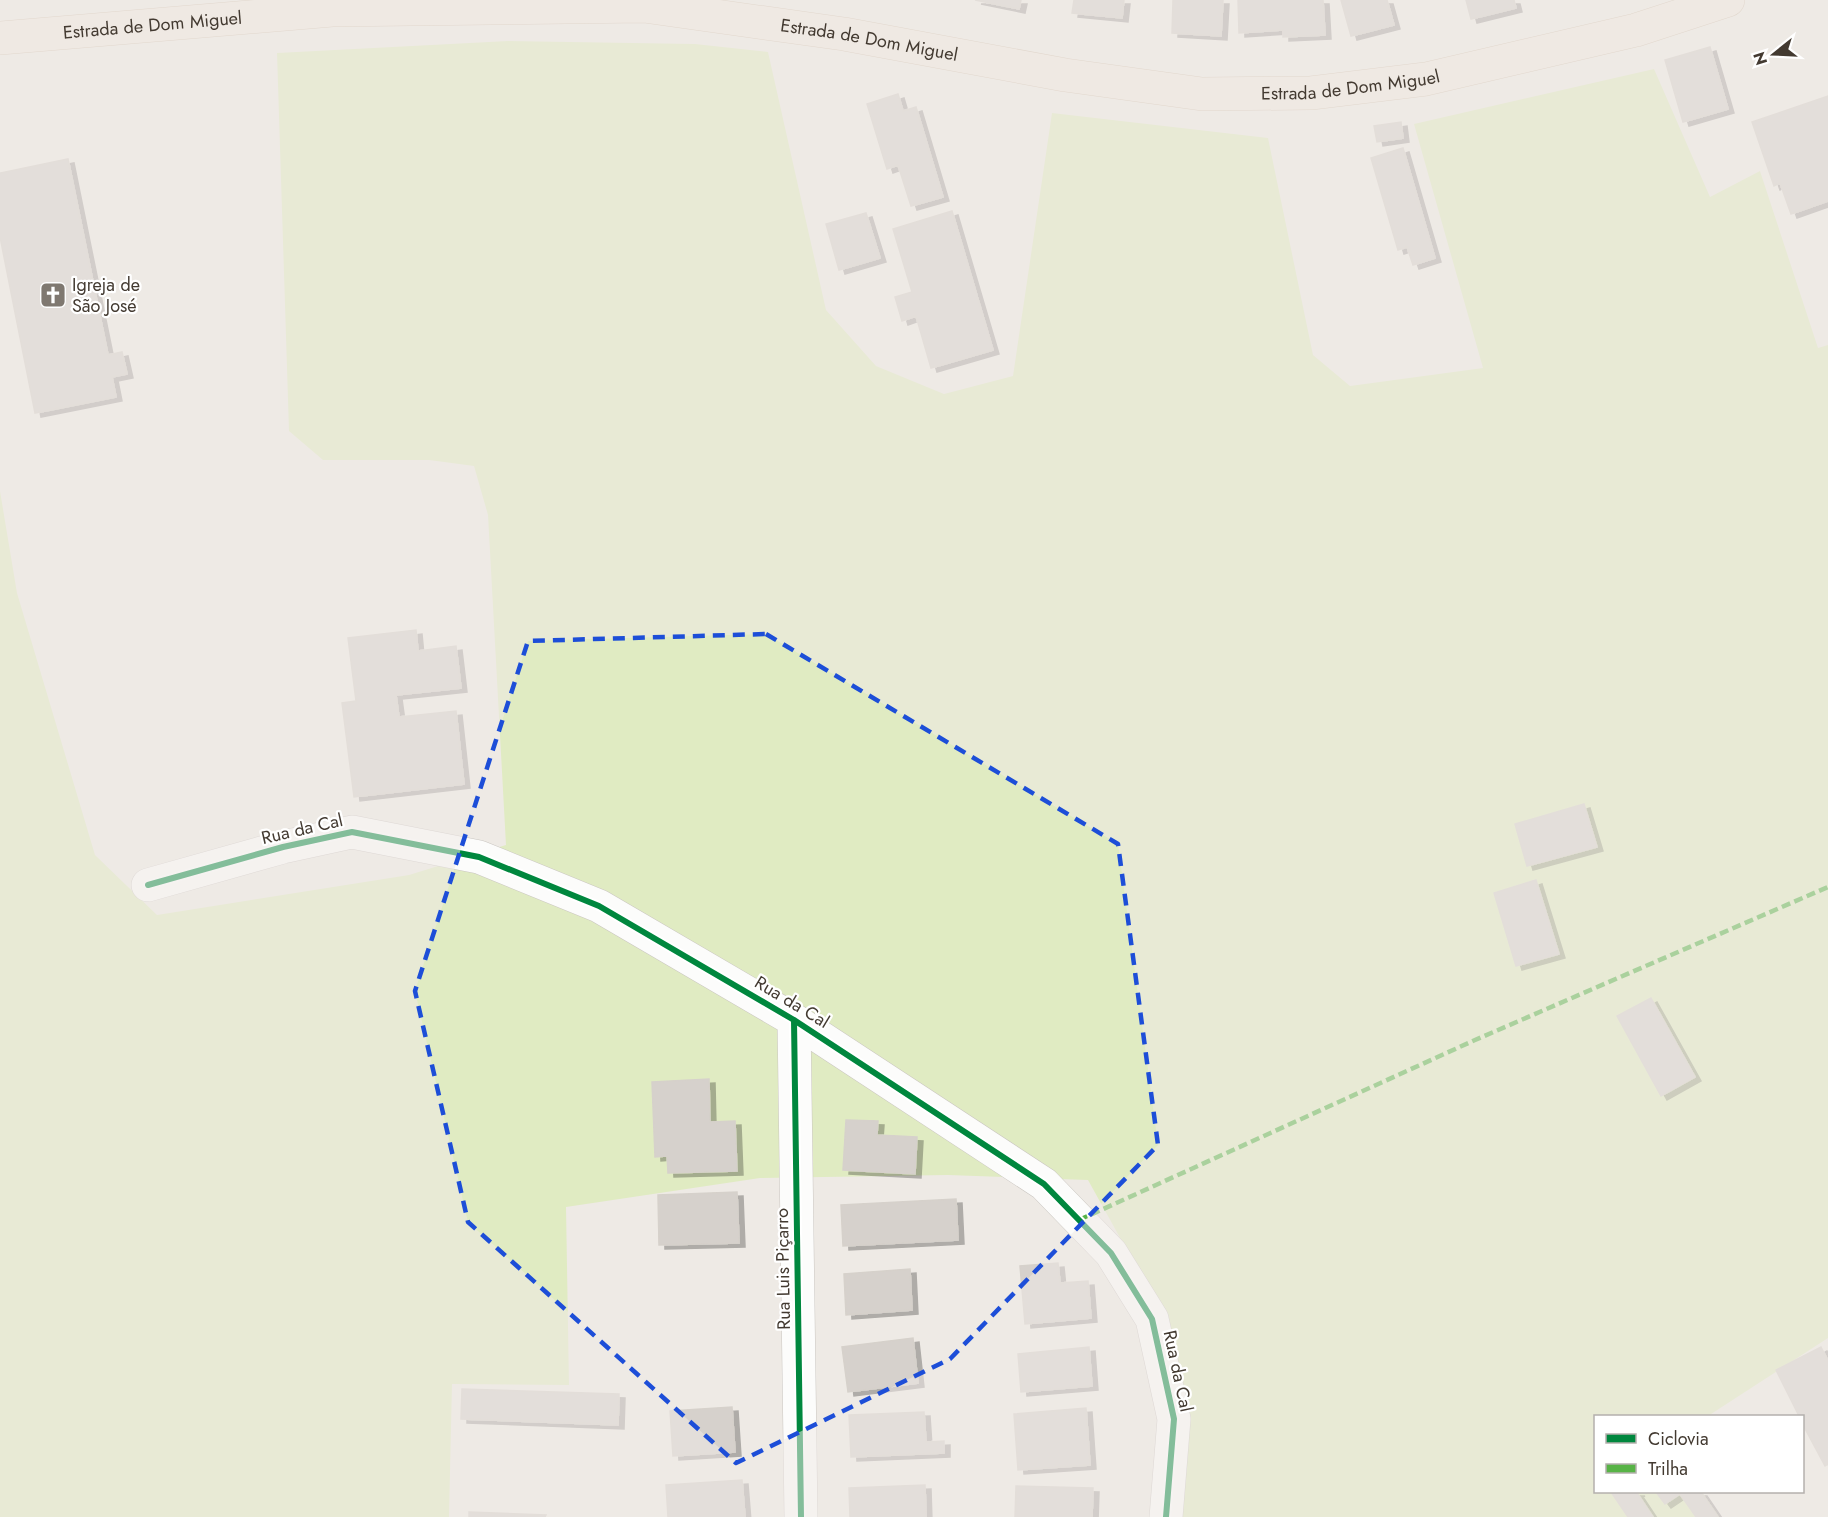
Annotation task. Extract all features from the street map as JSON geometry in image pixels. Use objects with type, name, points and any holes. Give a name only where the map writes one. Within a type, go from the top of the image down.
[{"type":"main road","name":"Estrada de Dom Miguel","points":[[0,38],[332,10],[644,6],[844,34],[1065,75],[1190,92],[1311,93],[1426,79],[1636,30],[1728,0]]},
{"type":"street","name":"Rua da Cal","points":[[148,885],[283,847],[352,832],[479,857],[599,906],[794,1020],[1044,1184],[1111,1253],[1152,1319],[1174,1419],[1166,1517]]},
{"type":"street","name":"Rua Luis Piçarro","points":[[794,1020],[801,1517]]},
{"type":"highlighted area","points":[[766,634],[1118,844],[1158,1145],[950,1359],[736,1463],[468,1222],[415,991],[528,641]]},
{"type":"green space","points":[[508,41],[695,44],[768,52],[826,310],[876,366],[944,394],[1013,376],[1052,113],[1268,138],[1313,355],[1350,386],[1483,368],[1414,124],[1654,69],[1710,197],[1760,171],[1818,348],[1828,345],[1828,1338],[1710,1415],[1594,1415],[1594,1493],[1703,1493],[1719,1517],[1167,1517],[1160,1332],[1129,1254],[1088,1180],[948,1175],[760,1178],[566,1207],[569,1385],[452,1384],[449,1517],[0,1517],[0,491],[17,593],[95,855],[157,915],[409,875],[506,845],[488,515],[474,466],[429,460],[323,460],[289,431],[277,53]]},
{"type":"building","points":[[975,0],[1021,0],[1019,9]]},
{"type":"building","points":[[1074,0],[1124,0],[1122,18],[1072,13]]},
{"type":"building","points":[[1173,0],[1223,0],[1221,36],[1172,33]]},
{"type":"building","points":[[1238,0],[1323,0],[1325,35],[1283,37],[1283,30],[1239,33]]},
{"type":"building","points":[[1341,0],[1387,0],[1394,25],[1351,36]]},
{"type":"building","points":[[1466,0],[1514,0],[1516,8],[1471,19]]},
{"type":"building","points":[[1710,47],[1728,109],[1683,122],[1665,60]]},
{"type":"building","points":[[898,94],[903,111],[916,107],[943,197],[911,206],[898,165],[887,169],[867,104]]},
{"type":"building","points":[[1828,96],[1828,201],[1791,214],[1780,183],[1774,186],[1752,122]]},
{"type":"building","points":[[1401,122],[1403,138],[1377,142],[1374,126]]},
{"type":"building","points":[[1403,148],[1435,258],[1413,265],[1407,247],[1398,250],[1371,158]]},
{"type":"building","name":"Igreja de São José","points":[[68,159],[108,355],[122,352],[127,374],[112,377],[116,397],[35,413],[0,237],[0,173]]},
{"type":"building","points":[[952,211],[993,350],[931,368],[916,316],[902,321],[895,297],[912,292],[893,229]]},
{"type":"building","points":[[866,213],[880,258],[839,270],[826,224]]},
{"type":"building","points":[[416,630],[418,651],[456,646],[461,688],[396,695],[399,717],[456,711],[464,784],[354,797],[342,703],[356,701],[348,638]]},
{"type":"building","points":[[1584,804],[1597,847],[1527,866],[1515,824]]},
{"type":"building","points":[[1536,880],[1559,954],[1516,966],[1494,893]]},
{"type":"building","points":[[1651,998],[1695,1077],[1661,1096],[1617,1016]]},
{"type":"building","points":[[709,1079],[710,1122],[735,1121],[737,1171],[668,1173],[667,1156],[655,1157],[652,1082]]},
{"type":"building","points":[[846,1120],[878,1121],[877,1135],[917,1137],[915,1174],[843,1170]]},
{"type":"building","points":[[737,1192],[739,1243],[659,1245],[658,1195]]},
{"type":"building","points":[[956,1199],[958,1240],[843,1246],[841,1205]]},
{"type":"building","points":[[1058,1263],[1060,1283],[1088,1281],[1091,1318],[1025,1324],[1020,1266]]},
{"type":"building","points":[[910,1269],[912,1310],[846,1315],[844,1274]]},
{"type":"building","points":[[913,1338],[918,1383],[848,1392],[842,1347]]},
{"type":"building","points":[[1089,1347],[1092,1386],[1021,1392],[1018,1354]]},
{"type":"building","points":[[1821,1347],[1828,1361],[1828,1464],[1825,1466],[1804,1427],[1804,1415],[1798,1415],[1776,1370]]},
{"type":"building","points":[[462,1389],[619,1394],[618,1425],[461,1419]]},
{"type":"building","points":[[732,1407],[735,1452],[673,1456],[670,1411]]},
{"type":"building","points":[[1086,1408],[1090,1465],[1018,1470],[1014,1414]]},
{"type":"building","points":[[924,1412],[926,1442],[944,1441],[944,1453],[851,1457],[849,1415]]},
{"type":"building","points":[[742,1480],[745,1517],[668,1517],[666,1485]]},
{"type":"building","points":[[925,1485],[926,1517],[850,1517],[849,1488]]},
{"type":"building","points":[[1016,1486],[1093,1488],[1092,1517],[1015,1517]]},
{"type":"building","points":[[1612,1493],[1637,1493],[1653,1517],[1628,1517]]},
{"type":"building","points":[[1657,1493],[1702,1493],[1718,1517],[1696,1517],[1680,1494],[1665,1504]]},
{"type":"building","points":[[469,1512],[546,1515],[545,1517],[469,1517]]},
{"type":"marked path","points":[[1079,1220],[1475,1040],[1828,887]]},
{"type":"cycle path","points":[[148,885],[283,847],[352,832],[479,857],[599,906],[794,1020],[1044,1184],[1111,1253],[1152,1319],[1174,1419],[1166,1517]]},
{"type":"cycle path","points":[[794,1020],[801,1517]]},
{"type":"place","name":"Igreja de São José","points":[[53,295]]}]
